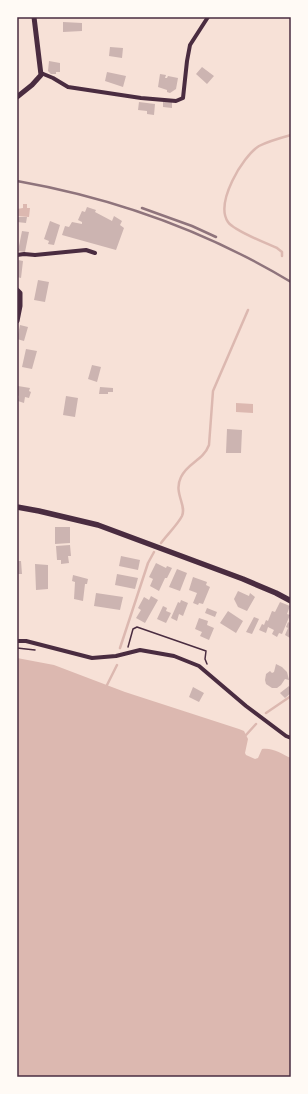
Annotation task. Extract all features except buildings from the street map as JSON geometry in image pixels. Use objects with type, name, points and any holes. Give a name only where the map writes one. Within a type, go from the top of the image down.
[{"type":"main road","points":[[17,507],[39,510],[98,525],[243,579],[291,601]]},
{"type":"street","points":[[17,98],[41,75],[34,17]]},
{"type":"street","points":[[41,73],[54,78],[68,87],[141,98],[176,101],[183,98],[190,45],[208,17]]},
{"type":"street","points":[[17,255],[35,255],[86,250],[95,253]]},
{"type":"street","points":[[17,290],[20,292],[20,306],[17,321]]},
{"type":"street","points":[[17,641],[26,641],[92,658],[116,656],[140,650],[174,656],[199,666],[246,706],[286,736],[291,738]]},
{"type":"path","points":[[127,648],[130,644],[133,629],[137,627],[206,651],[206,664],[211,668]]},
{"type":"path","points":[[17,648],[38,650]]},
{"type":"shaded area","points":[[23,204],[27,204],[27,208],[30,208],[29,217],[17,216],[17,209],[23,208]]},
{"type":"shaded area","points":[[236,403],[253,404],[253,413],[236,412]]},
{"type":"shaded area","points":[[17,658],[54,665],[125,692],[244,731],[248,739],[245,753],[246,755],[255,759],[258,758],[262,749],[277,751],[291,758],[291,1077],[17,1077]]},
{"type":"waterway","points":[[282,256],[282,252],[277,248],[243,233],[231,225],[225,214],[225,204],[232,181],[238,170],[252,152],[263,144],[291,135]]},
{"type":"waterway","points":[[161,543],[182,516],[183,508],[178,488],[181,477],[187,468],[203,455],[209,445],[213,391],[248,310]]},
{"type":"waterway","points":[[120,648],[148,563],[154,552]]},
{"type":"waterway","points":[[107,685],[117,665]]},
{"type":"waterway","points":[[266,713],[291,696]]},
{"type":"waterway","points":[[246,735],[256,724]]},
{"type":"railway","points":[[17,181],[89,197],[159,219],[227,248],[291,282]]},
{"type":"railway","points":[[142,208],[192,226],[216,237]]}]
